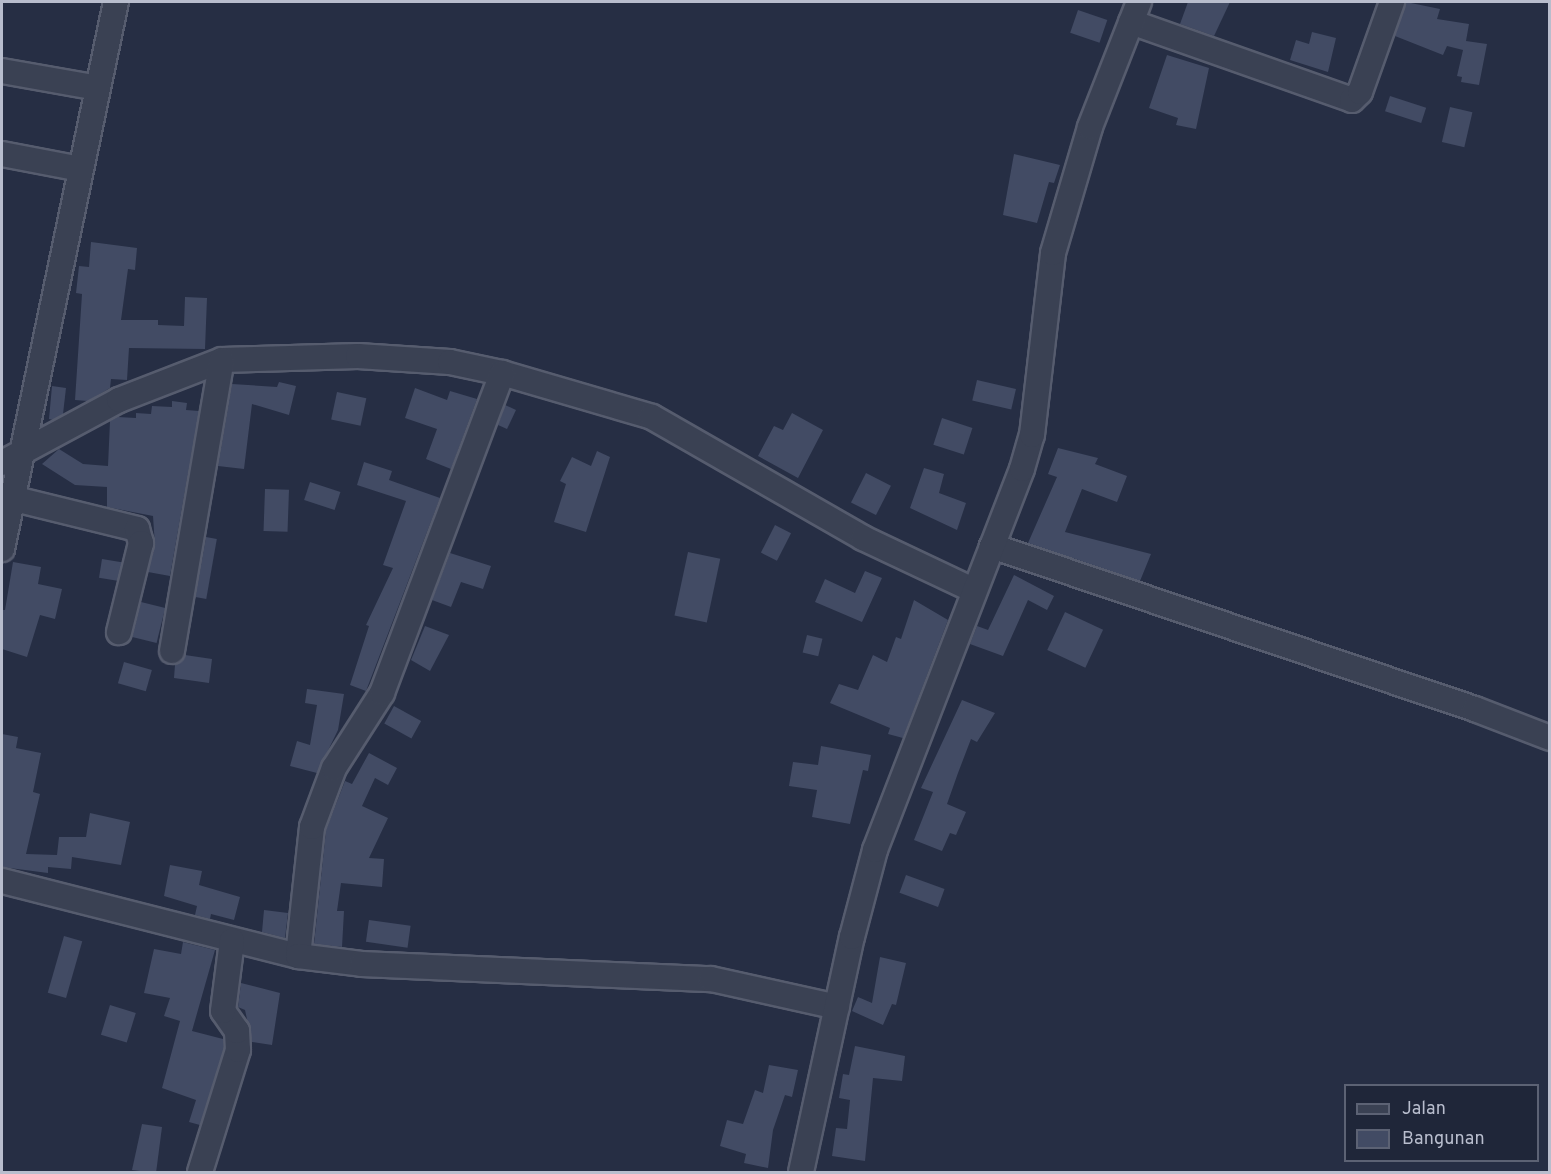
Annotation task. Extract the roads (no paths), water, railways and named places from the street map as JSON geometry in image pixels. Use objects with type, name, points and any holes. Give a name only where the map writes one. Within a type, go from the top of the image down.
[{"type":"street","points":[[2,549],[11,498],[10,460],[81,169],[116,2]]},
{"type":"street","points":[[801,1173],[837,1007],[875,850],[972,590],[993,546],[1032,435],[1053,253],[1090,127],[1136,12],[1352,100],[1360,92],[1392,2]]},
{"type":"street","points":[[2,71],[98,88]]},
{"type":"street","points":[[2,154],[81,169]]},
{"type":"street","points":[[10,460],[119,400],[222,360],[358,356],[450,362],[502,373],[652,417],[863,538],[972,590]]},
{"type":"street","points":[[172,651],[222,360]]},
{"type":"street","points":[[298,956],[312,827],[334,768],[382,693],[502,373]]},
{"type":"street","points":[[11,498],[137,529],[141,543],[119,632]]},
{"type":"street","points":[[993,546],[1475,709],[1550,738]]},
{"type":"street","points":[[2,881],[191,926],[232,941],[298,956],[362,963],[711,979],[837,1007]]},
{"type":"street","points":[[200,1173],[238,1050],[237,1031],[223,1011],[232,941]]}]
